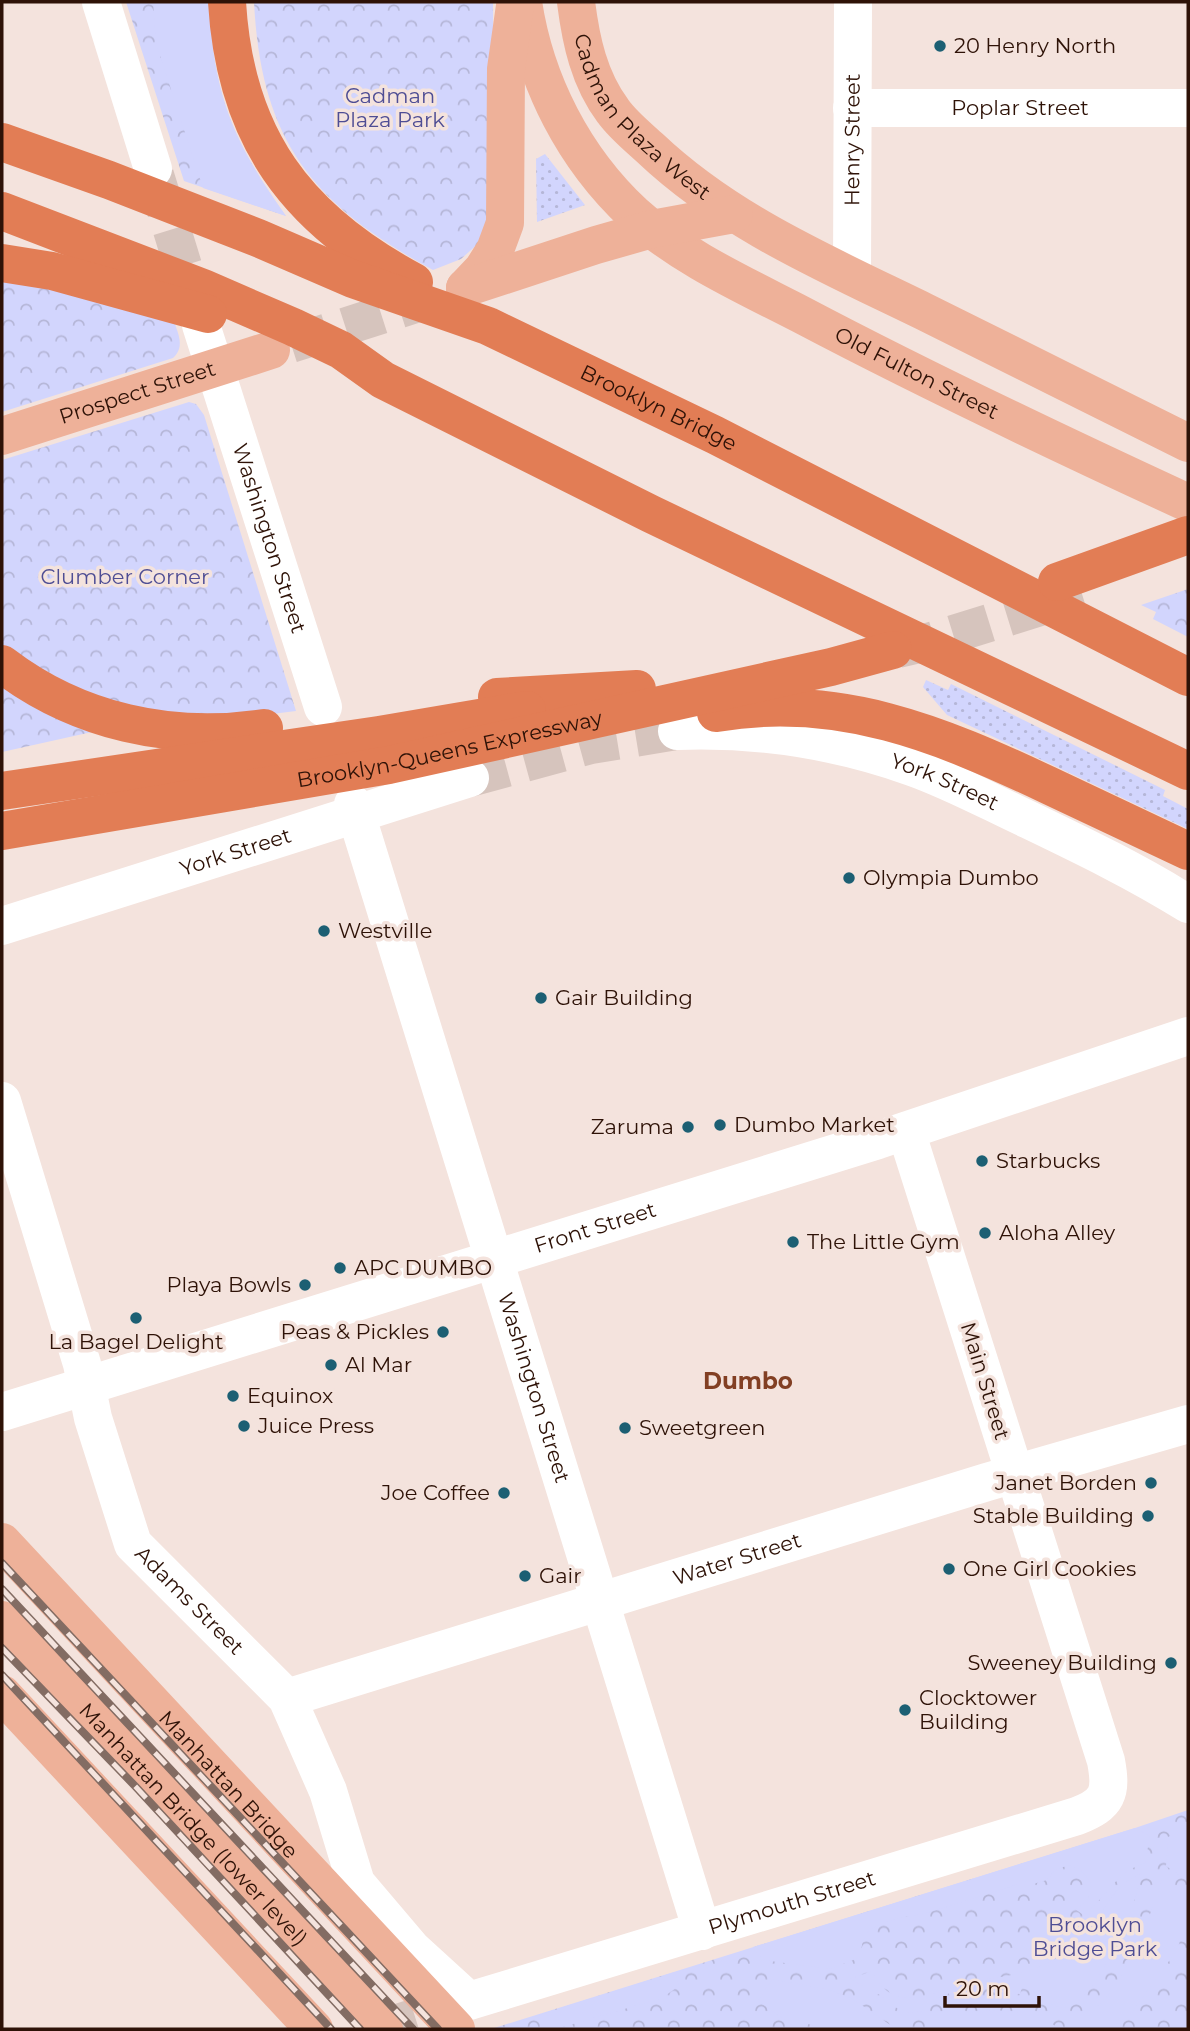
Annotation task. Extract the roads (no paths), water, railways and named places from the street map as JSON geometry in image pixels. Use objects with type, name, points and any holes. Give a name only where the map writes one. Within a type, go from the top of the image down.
[{"type":"highway","points":[[228,2],[229,34],[235,64],[253,117],[274,164],[291,187],[341,235],[387,267],[488,326]]},
{"type":"highway","name":"Brooklyn Bridge","points":[[2,142],[109,180],[292,251],[353,278],[488,326],[715,435],[1188,677]]},
{"type":"highway","points":[[2,211],[139,279]]},
{"type":"highway","points":[[2,263],[52,271],[139,279],[232,301],[341,350],[383,380],[652,514],[1188,771]]},
{"type":"highway","points":[[1070,588],[1184,544]]},
{"type":"highway","name":"Brooklyn-Queens Expressway","points":[[2,791],[380,738],[507,696],[637,689],[882,645],[831,667],[462,765],[380,738]]},
{"type":"highway","points":[[2,664],[62,699],[145,728],[177,733],[231,733],[290,752],[380,738]]},
{"type":"highway","points":[[462,765],[538,745],[595,737],[721,712],[778,707],[816,709],[899,723],[940,737],[978,752],[1188,851]]},
{"type":"highway","name":"Brooklyn-Queens Expressway","points":[[2,831],[290,752]]},
{"type":"main road","points":[[516,2],[506,69],[505,223],[495,250],[465,288],[652,229],[734,215],[1188,443]]},
{"type":"main road","points":[[523,2],[534,55],[554,105],[592,167],[612,191],[652,229]]},
{"type":"main road","name":"Cadman Plaza West","points":[[576,2],[586,58],[602,95],[615,114],[694,187],[734,215]]},
{"type":"main road","name":"Old Fulton Street","points":[[652,229],[718,271],[836,333],[1188,503]]},
{"type":"main road","name":"Prospect Street","points":[[2,436],[271,350]]},
{"type":"main road","name":"Manhattan Bridge","points":[[2,1542],[463,2015]]},
{"type":"main road","name":"Manhattan Bridge (lower level)","points":[[2,1620],[384,2029]]},
{"type":"main road","points":[[2,1694],[314,2029]]},
{"type":"street","points":[[101,2],[153,169]]},
{"type":"street","name":"Henry Street","points":[[852,276],[853,2]]},
{"type":"street","name":"Poplar Street","points":[[852,108],[1188,108]]},
{"type":"street","name":"Washington Street","points":[[201,325],[323,707]]},
{"type":"street","name":"York Street","points":[[677,731],[724,729],[763,732],[825,743],[914,767],[1107,857],[1188,904]]},
{"type":"street","name":"York Street","points":[[2,926],[355,809],[462,765]]},
{"type":"street","name":"Washington Street","points":[[355,809],[702,1931]]},
{"type":"street","name":"Front Street","points":[[2,1412],[906,1131],[1188,1036]]},
{"type":"street","name":"Adams Street","points":[[2,1101],[78,1350],[93,1418],[133,1544],[287,1698],[328,1791],[356,1883],[463,2015]]},
{"type":"street","name":"Main Street","points":[[906,1131],[1106,1761],[1108,1793]]},
{"type":"street","name":"Water Street","points":[[287,1698],[599,1600],[1188,1424]]},
{"type":"street","name":"Plymouth Street","points":[[463,2015],[702,1931],[1092,1810],[1108,1793]]},
{"type":"tunnel","points":[[155,175],[196,308]]},
{"type":"tunnel","points":[[291,344],[440,296]]},
{"type":"tunnel","points":[[898,649],[1082,594]]},
{"type":"tunnel","points":[[470,778],[591,745],[677,731]]},
{"type":"tunnel","points":[[379,2029],[467,2001]]},
{"type":"railway","points":[[2,1563],[438,2029]]},
{"type":"railway","points":[[2,1589],[413,2029]]},
{"type":"railway","points":[[2,1648],[135,1786],[360,2029]]},
{"type":"railway","points":[[2,1675],[331,2029]]},
{"type":"place","name":"20 Henry North","points":[[940,46]]},
{"type":"place","name":"Olympia Dumbo","points":[[849,878]]},
{"type":"place","name":"Westville","points":[[324,931]]},
{"type":"place","name":"Gair Building","points":[[541,998]]},
{"type":"place","name":"Dumbo Market","points":[[720,1125]]},
{"type":"place","name":"Zaruma","points":[[688,1127]]},
{"type":"place","name":"Starbucks","points":[[982,1161]]},
{"type":"place","name":"Aloha Alley","points":[[985,1233]]},
{"type":"place","name":"The Little Gym","points":[[793,1242]]},
{"type":"place","name":"APC DUMBO","points":[[340,1268]]},
{"type":"place","name":"Playa Bowls","points":[[305,1285]]},
{"type":"place","name":"La Bagel Delight","points":[[136,1318]]},
{"type":"place","name":"Peas & Pickles","points":[[443,1332]]},
{"type":"place","name":"Al Mar","points":[[331,1365]]},
{"type":"place","name":"Equinox","points":[[233,1396]]},
{"type":"place","name":"Juice Press","points":[[244,1426]]},
{"type":"place","name":"Sweetgreen","points":[[625,1428]]},
{"type":"place","name":"Janet Borden","points":[[1151,1483]]},
{"type":"place","name":"Joe Coffee","points":[[504,1493]]},
{"type":"place","name":"Stable Building","points":[[1148,1516]]},
{"type":"place","name":"One Girl Cookies","points":[[949,1569]]},
{"type":"place","name":"Gair","points":[[525,1576]]},
{"type":"place","name":"Sweeney Building","points":[[1171,1663]]},
{"type":"place","name":"Clocktower Building","points":[[905,1710]]},
{"type":"district","name":"Dumbo","points":[[748,1381]]},
{"type":"park label","name":"Cadman Plaza Park","points":[[390,108]]},
{"type":"park label","name":"Clumber Corner","points":[[125,577]]},
{"type":"park label","name":"Brooklyn Bridge Park","points":[[1095,1937]]}]
